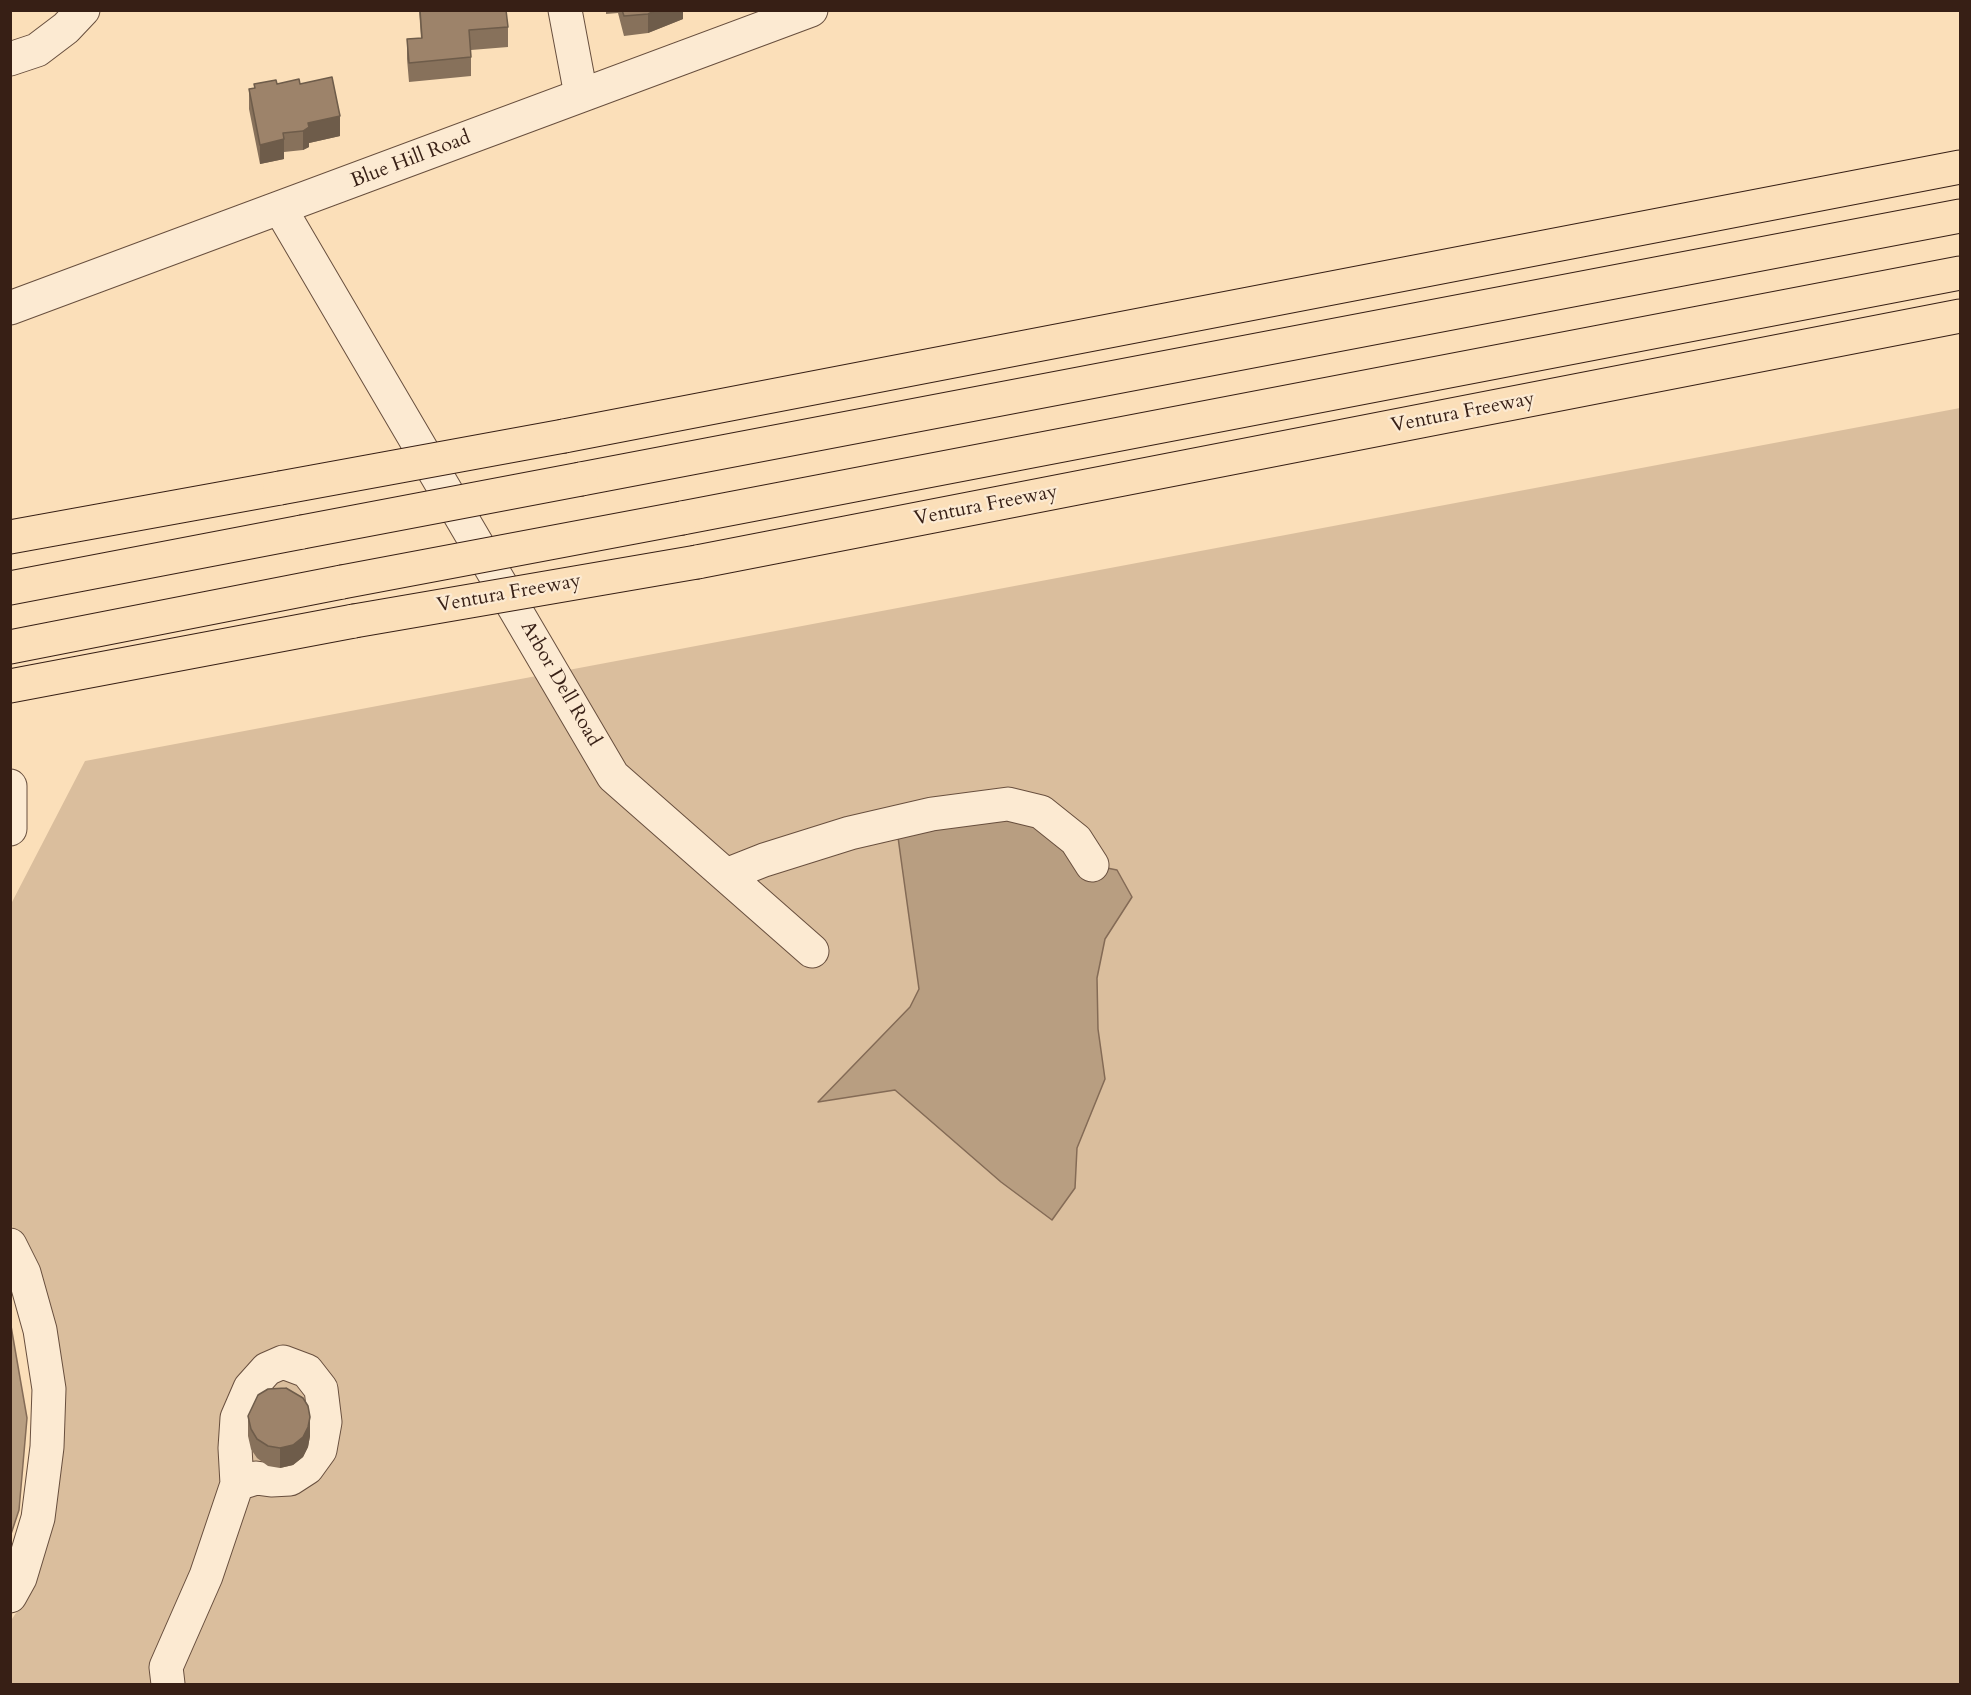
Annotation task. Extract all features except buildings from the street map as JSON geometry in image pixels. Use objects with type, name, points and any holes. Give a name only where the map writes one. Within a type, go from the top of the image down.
[{"type":"highway","points":[[10,537],[564,436],[1960,167]]},
{"type":"highway","points":[[10,588],[1960,216]]},
{"type":"highway","points":[[10,647],[1960,273]]},
{"type":"highway","name":"Ventura Freeway","points":[[20,684],[354,621],[697,562],[1960,316]]},
{"type":"street","points":[[10,60],[38,50],[66,28],[82,10]]},
{"type":"street","points":[[565,10],[581,95]]},
{"type":"street","name":"Blue Hill Road","points":[[10,308],[281,210],[581,95],[812,10]]},
{"type":"street","name":"Arbor Dell Road","points":[[281,210],[613,776],[812,951]]},
{"type":"street","points":[[10,786],[10,829]]},
{"type":"street","points":[[726,875],[764,860],[850,833],[932,814],[1008,804],[1041,812],[1076,840],[1092,865]]},
{"type":"street","points":[[10,1245],[24,1273],[40,1330],[49,1389],[47,1447],[38,1518],[20,1578],[10,1596]]},
{"type":"street","points":[[168,1684],[166,1667],[207,1576],[237,1484]]},
{"type":"shaded area","points":[[1960,408],[1960,1684],[11,1684],[10,1622],[26,1598],[57,1477],[63,1369],[39,1278],[11,1224],[11,904],[85,761]]},
{"type":"shaded area","points":[[998,816],[1029,822],[1092,865],[1117,870],[1132,897],[1105,939],[1097,978],[1098,1029],[1105,1079],[1077,1148],[1075,1188],[1052,1220],[1001,1182],[895,1090],[818,1102],[910,1007],[919,989],[897,830]]},
{"type":"shaded area","points":[[11,1326],[27,1418],[19,1510],[11,1534]]}]
